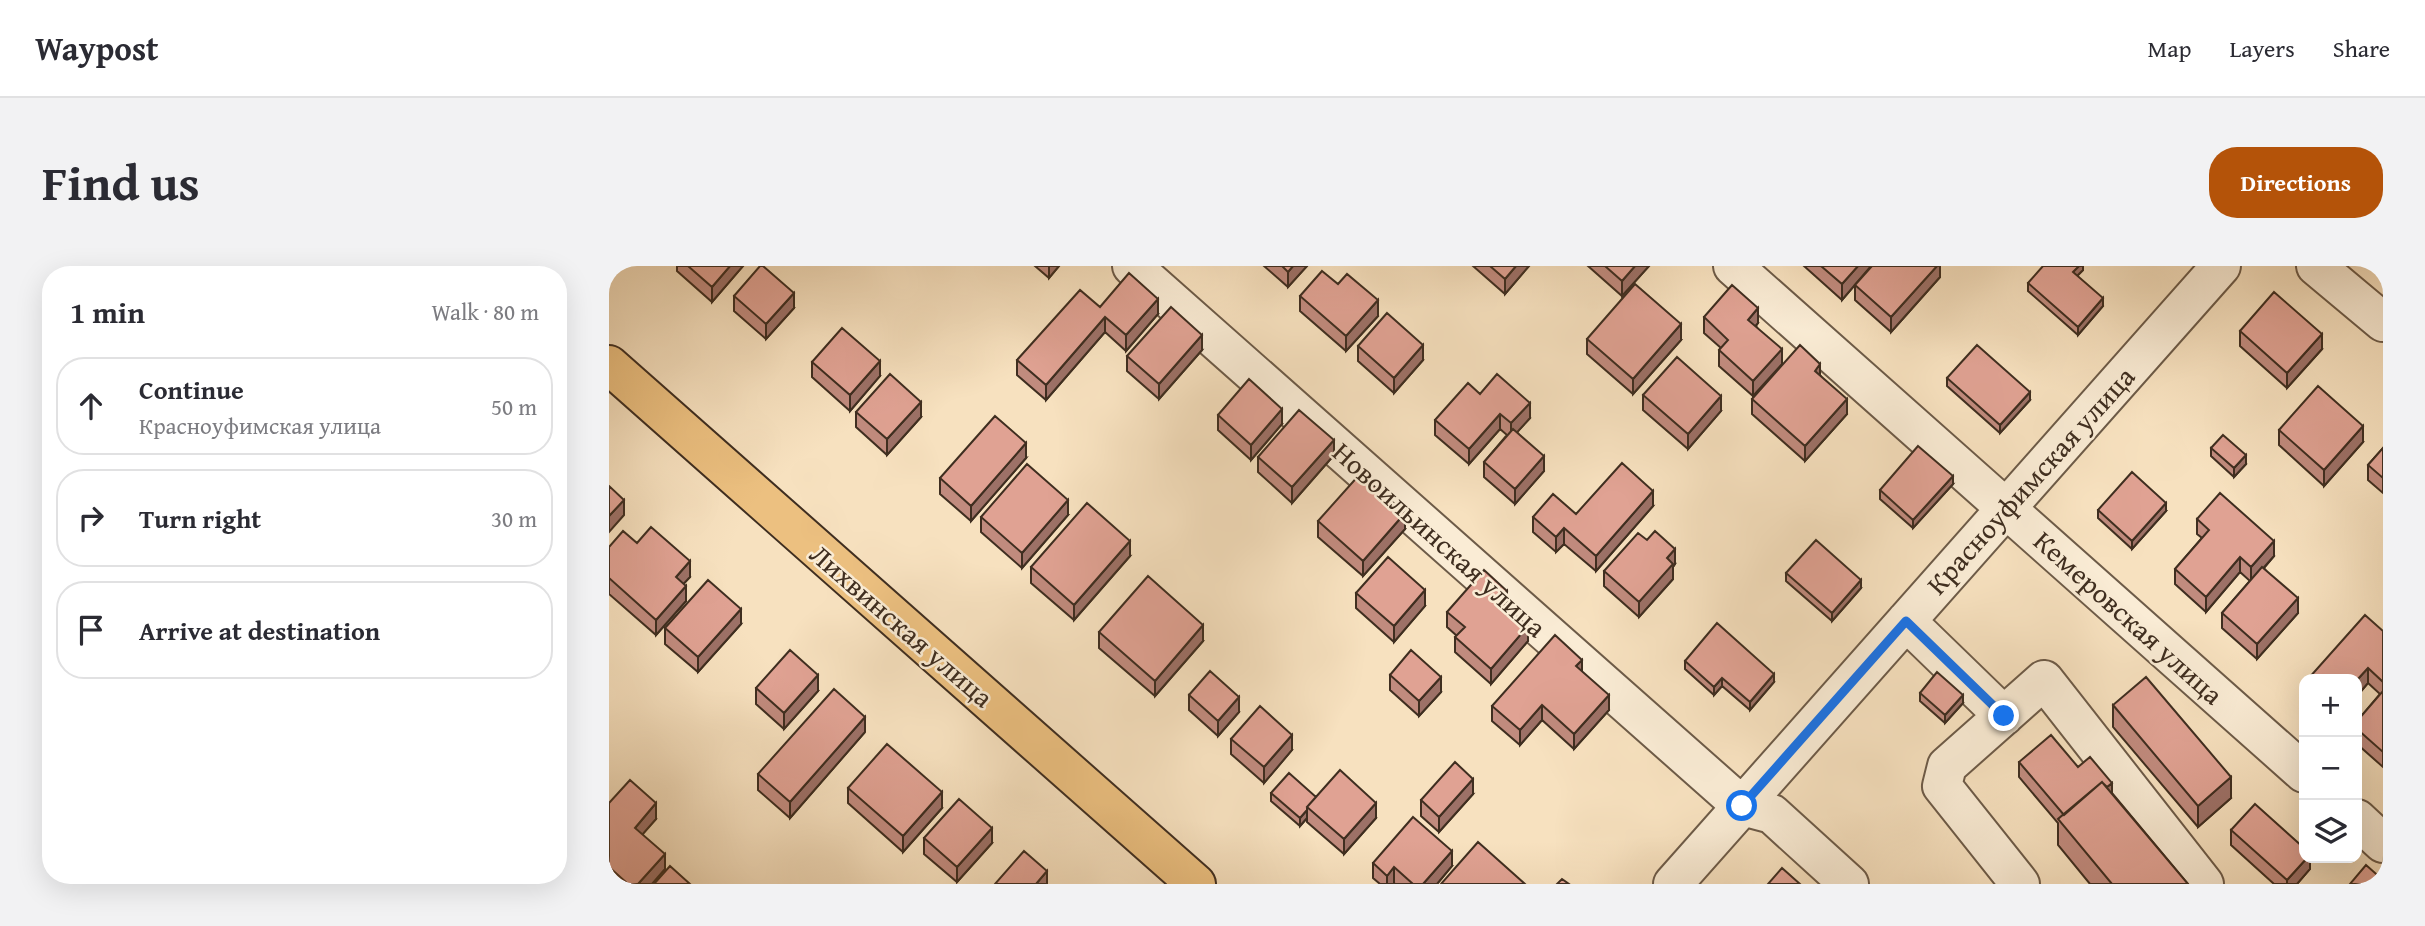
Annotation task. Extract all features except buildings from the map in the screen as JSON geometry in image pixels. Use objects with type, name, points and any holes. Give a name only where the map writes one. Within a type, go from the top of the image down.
[{"type":"main road","name":"Лихвинская улица","points":[[609,365],[1196,884]]},
{"type":"street","name":"Новоильинская улица","points":[[1132,266],[1742,806],[1772,814],[1849,884]]},
{"type":"street","name":"Кемеровская улица","points":[[1733,266],[2299,769]]},
{"type":"street","name":"Красноуфимская улица","points":[[1673,884],[2221,266]]},
{"type":"street","points":[[2316,266],[2383,322]]},
{"type":"street","points":[[1906,621],[2004,716]]},
{"type":"street","points":[[2020,884],[1942,786],[1947,766],[2044,680],[2203,884]]},
{"type":"street","points":[[2362,823],[2383,842]]},
{"type":"route","points":[[1742,806],[1906,621],[2004,716]]}]
